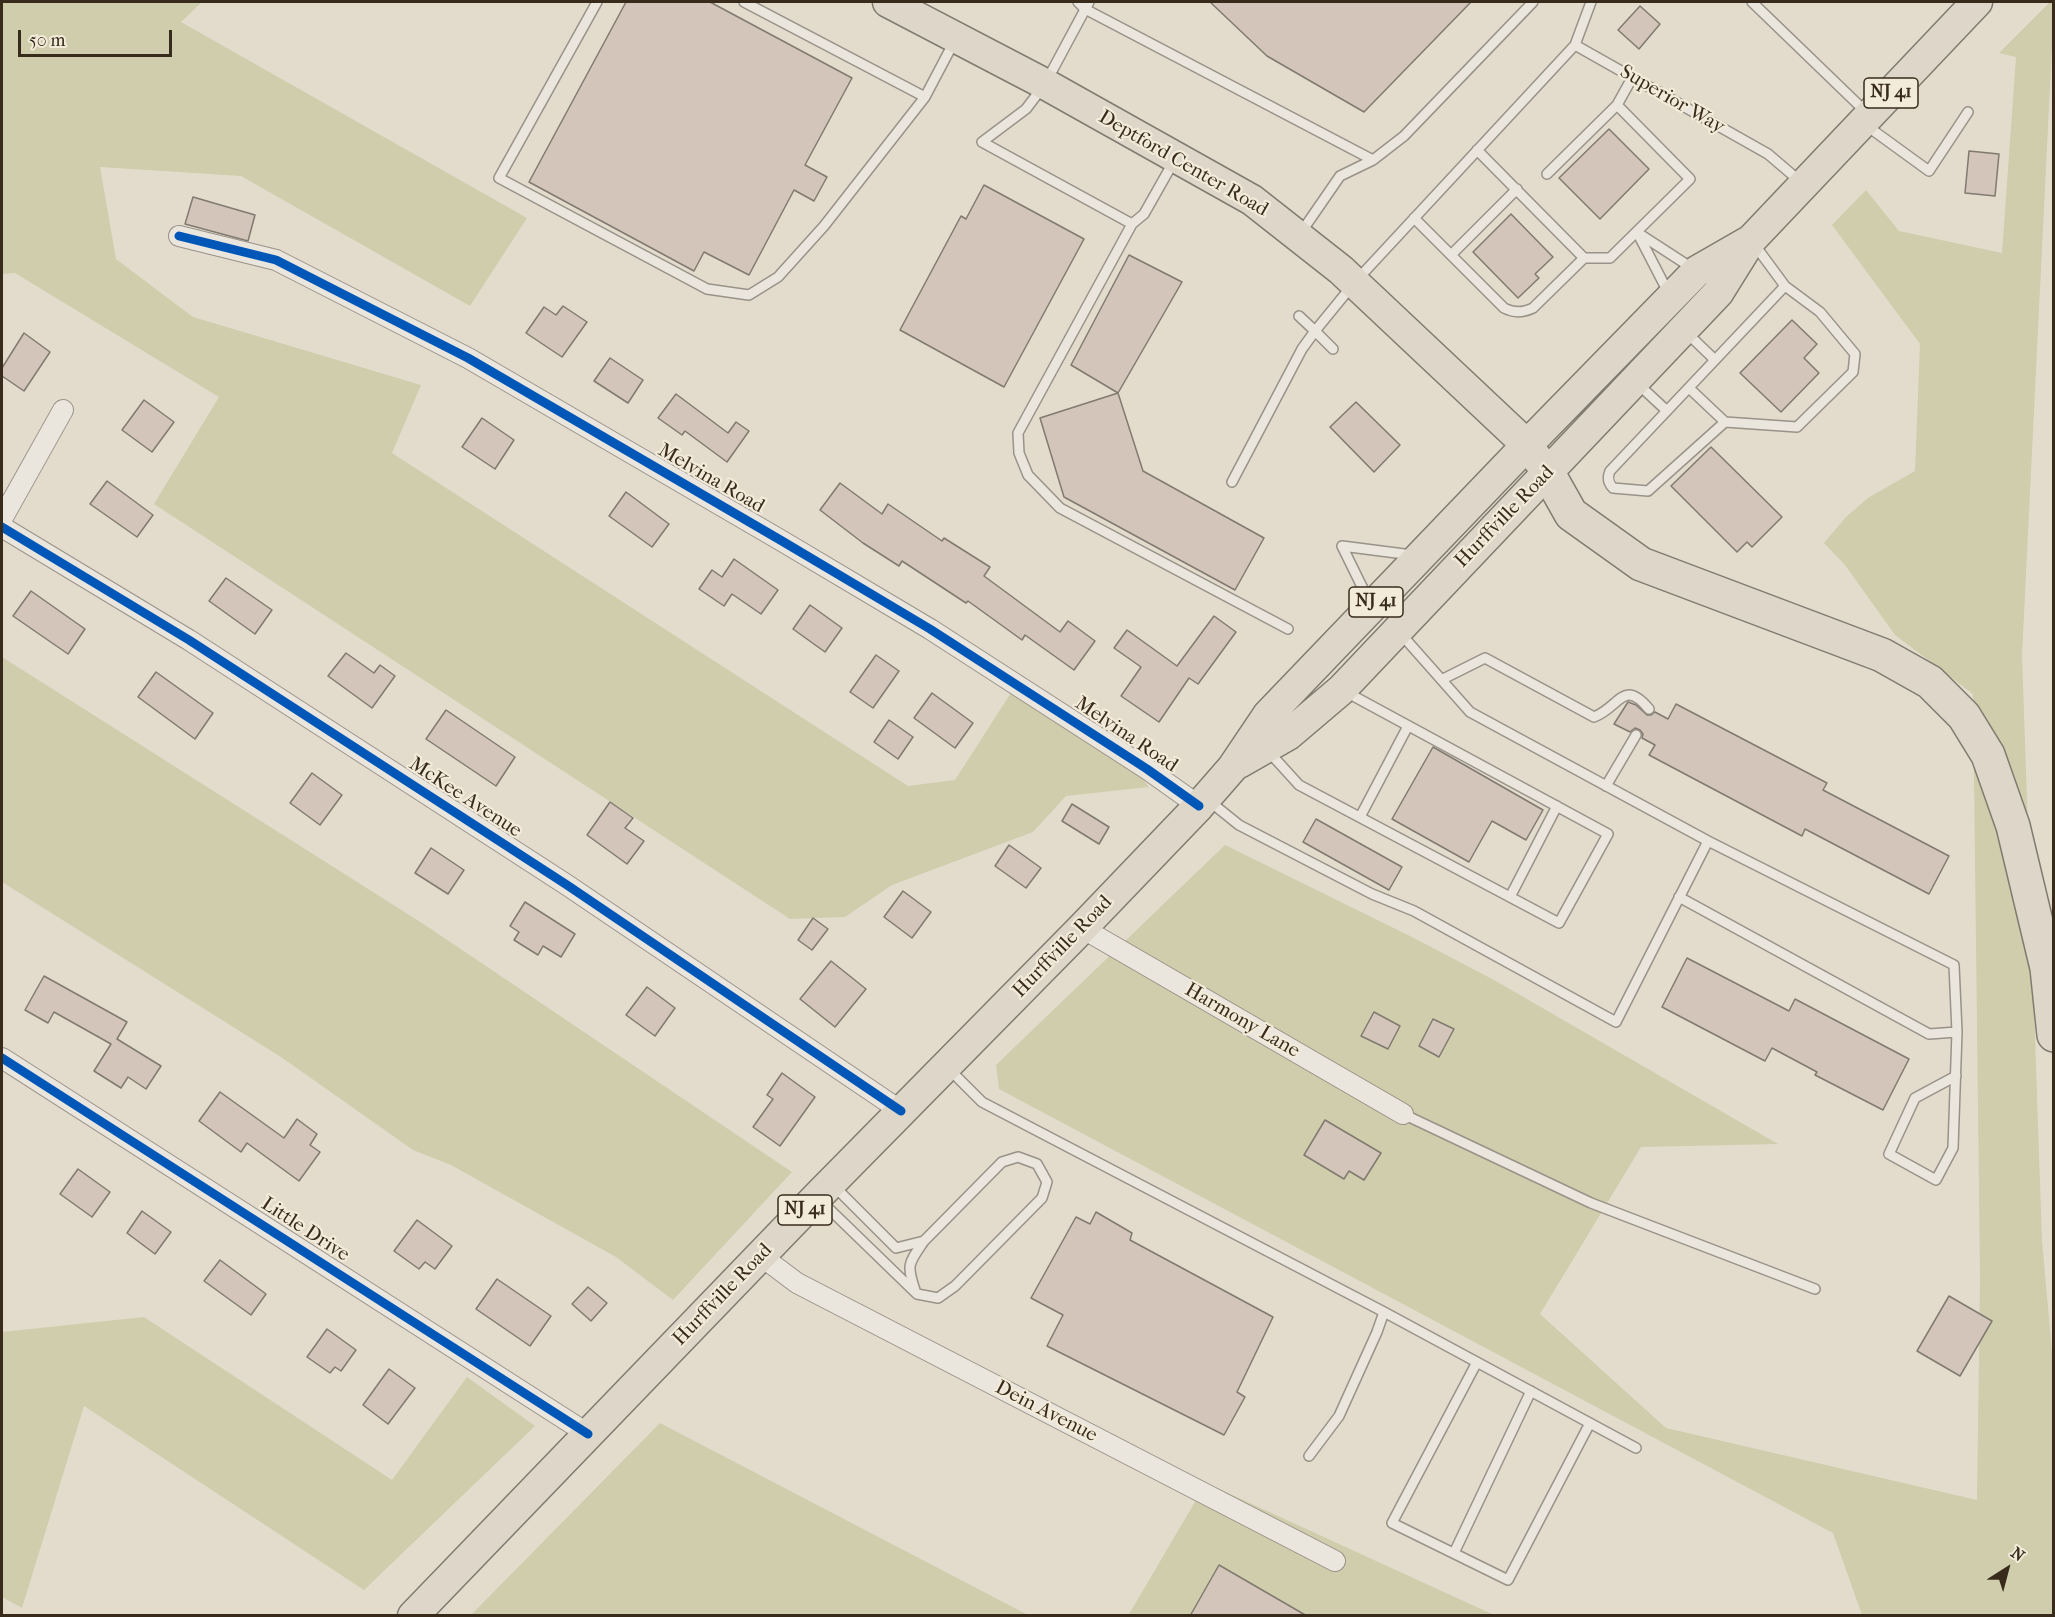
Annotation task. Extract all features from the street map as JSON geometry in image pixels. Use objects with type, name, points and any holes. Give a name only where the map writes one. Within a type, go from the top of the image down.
[{"type":"highway","points":[[1548,473],[1571,514],[1641,564],[1882,655],[1930,682],[1964,716],[1989,756],[2013,826],[2047,968],[2054,1035]]},
{"type":"main road","name":"Deptford Center Road","points":[[888,2],[1045,84],[1252,200],[1355,282],[1527,445],[1548,473]]},
{"type":"main road","name":"Hurffville Road","points":[[1233,767],[1288,735],[1341,690],[1684,330],[1718,293],[1751,240],[1977,2]]},
{"type":"main road","name":"Hurffville Road","points":[[413,1616],[1202,802],[1233,767],[1268,715],[1527,445],[1697,271],[1751,240]]},
{"type":"street","name":"Melvina Road","points":[[179,236],[276,260],[468,358],[930,629],[1202,802]]},
{"type":"street","points":[[2,519],[63,410]]},
{"type":"street","name":"McKee Avenue","points":[[2,527],[189,640],[537,866],[901,1111]]},
{"type":"street","name":"Harmony Lane","points":[[1082,928],[1403,1114]]},
{"type":"street","name":"Little Drive","points":[[2,1058],[588,1434]]},
{"type":"street","name":"Dein Avenue","points":[[761,1256],[797,1283],[1335,1561]]},
{"type":"lane","points":[[597,2],[499,178],[707,289],[749,295],[778,277],[824,226],[925,97],[955,38]]},
{"type":"lane","points":[[744,2],[925,97]]},
{"type":"lane","points":[[1299,236],[1340,176],[1372,160],[1404,136],[1533,2]]},
{"type":"lane","points":[[1232,482],[1302,350],[1315,331],[1355,282],[1575,45],[1591,2]]},
{"type":"lane","points":[[1752,2],[1866,119],[1929,171],[1968,112]]},
{"type":"lane","points":[[1132,225],[982,142],[1026,109],[1045,84],[1084,4],[1372,160]]},
{"type":"lane","name":"Superior Way","points":[[1575,45],[1768,154],[1804,184]]},
{"type":"lane","points":[[1547,174],[1617,105],[1632,78]]},
{"type":"lane","points":[[1414,218],[1504,308],[1518,312],[1533,308],[1584,258],[1610,258],[1690,179],[1617,105]]},
{"type":"lane","points":[[1477,150],[1584,258]]},
{"type":"lane","points":[[1176,156],[1144,214],[1132,225],[1018,433],[1019,453],[1028,475],[1060,508],[1288,629]]},
{"type":"lane","points":[[1450,255],[1517,189]]},
{"type":"lane","points":[[1636,232],[1697,271]]},
{"type":"lane","points":[[1636,232],[1671,298]]},
{"type":"lane","points":[[1689,388],[1725,422],[1797,427],[1853,372],[1856,354],[1820,312],[1785,286],[1751,240]]},
{"type":"lane","points":[[1725,422],[1648,491],[1613,488],[1609,482],[1610,471],[1785,286]]},
{"type":"lane","points":[[1299,316],[1333,349]]},
{"type":"lane","points":[[1684,330],[1716,360]]},
{"type":"lane","points":[[1635,381],[1667,411]]},
{"type":"lane","points":[[1372,606],[1342,546],[1420,556]]},
{"type":"lane","points":[[1398,630],[1470,712],[1708,841],[1954,965],[1957,1032],[1956,1076],[1953,1148],[1936,1180],[1889,1154],[1915,1098],[1956,1076]]},
{"type":"lane","points":[[1443,679],[1485,658],[1594,717],[1603,713],[1622,696],[1631,694],[1639,697],[1649,709]]},
{"type":"lane","points":[[1265,748],[1299,784],[1559,923],[1608,834],[1341,690]]},
{"type":"lane","points":[[1360,817],[1408,726]]},
{"type":"lane","points":[[1606,786],[1636,735]]},
{"type":"lane","points":[[1202,802],[1239,825],[1372,894],[1414,911],[1616,1022],[1708,841]]},
{"type":"lane","points":[[1510,897],[1557,806]]},
{"type":"lane","points":[[1679,897],[1929,1034],[1957,1032]]},
{"type":"lane","points":[[946,1066],[982,1102],[1384,1312],[1636,1448]]},
{"type":"lane","points":[[1403,1114],[1591,1203],[1815,1289]]},
{"type":"lane","points":[[825,1190],[916,1294],[938,1298],[955,1286],[1042,1198],[1047,1182],[1037,1164],[1018,1157],[1002,1162],[924,1240],[908,1270],[916,1294]]},
{"type":"lane","points":[[825,1190],[896,1248],[924,1240]]},
{"type":"lane","points":[[1309,1456],[1339,1416],[1384,1312]]},
{"type":"lane","points":[[1477,1362],[1392,1522],[1508,1580],[1590,1423]]},
{"type":"lane","points":[[1454,1553],[1531,1391]]},
{"type":"shaded area","points":[[2,2],[202,2],[181,22],[527,218],[470,306],[241,176],[100,167],[116,259],[193,317],[421,385],[392,453],[908,786],[955,780],[1018,682],[1116,746],[1149,787],[1066,796],[1033,832],[892,885],[845,917],[790,919],[154,504],[219,397],[15,273],[2,274]]},
{"type":"shaded area","points":[[2050,2],[2053,2],[2053,25],[2022,655],[2042,1241],[2054,1374],[2053,1615],[1862,1615],[1833,1533],[999,1089],[996,1065],[1225,845],[1494,980],[1778,1144],[1641,1147],[1540,1314],[1666,1428],[1977,1500],[1980,1278],[1973,694],[1895,635],[1845,565],[1824,543],[1846,517],[1868,498],[1915,471],[1920,344],[1832,225],[1866,190],[1899,231],[2002,253],[2016,57],[1999,53]]},
{"type":"shaded area","points":[[2,657],[425,925],[792,1172],[673,1300],[616,1257],[451,1165],[413,1150],[281,1057],[2,882]]},
{"type":"shaded area","points":[[144,1317],[392,1480],[467,1377],[535,1426],[364,1590],[84,1406],[22,1608],[2,1597],[2,1332]]},
{"type":"shaded area","points":[[660,1423],[1028,1615],[471,1615]]},
{"type":"shaded area","points":[[1206,1483],[1494,1615],[1128,1616]]},
{"type":"building","points":[[626,2],[710,2],[852,78],[805,165],[827,177],[814,201],[794,190],[749,275],[704,252],[694,271],[529,182]]},
{"type":"building","points":[[1210,2],[1471,2],[1364,112],[1267,56]]},
{"type":"building","points":[[1640,6],[1660,24],[1639,49],[1618,30]]},
{"type":"building","points":[[1609,129],[1649,169],[1600,219],[1559,178]]},
{"type":"building","points":[[1969,151],[1999,154],[1995,196],[1965,193]]},
{"type":"building","points":[[984,185],[1084,239],[1004,387],[900,330],[961,216],[966,219]]},
{"type":"building","points":[[193,197],[255,215],[248,241],[185,224]]},
{"type":"building","points":[[1511,214],[1553,257],[1535,274],[1539,278],[1518,298],[1473,252]]},
{"type":"building","points":[[1129,255],[1182,282],[1118,393],[1071,365]]},
{"type":"building","points":[[563,306],[587,322],[562,357],[526,333],[544,307],[556,315]]},
{"type":"building","points":[[1792,320],[1817,344],[1804,358],[1819,373],[1781,412],[1740,373]]},
{"type":"building","points":[[24,333],[50,352],[24,391],[2,376],[2,368]]},
{"type":"building","points":[[610,358],[643,380],[628,403],[594,381]]},
{"type":"building","points":[[1118,393],[1143,471],[1264,538],[1235,590],[1064,497],[1040,418]]},
{"type":"building","points":[[676,394],[728,433],[736,422],[749,431],[727,462],[685,431],[682,435],[658,418]]},
{"type":"building","points":[[144,400],[174,422],[152,452],[122,430]]},
{"type":"building","points":[[1356,402],[1400,445],[1374,472],[1330,427]]},
{"type":"building","points":[[482,418],[514,440],[495,469],[462,447]]},
{"type":"building","points":[[1711,447],[1782,517],[1752,547],[1747,542],[1737,552],[1671,486]]},
{"type":"building","points":[[107,481],[153,515],[137,537],[90,504]]},
{"type":"building","points":[[840,483],[882,514],[888,504],[942,541],[944,538],[990,567],[984,576],[1060,632],[1068,621],[1095,641],[1074,670],[1025,635],[1022,640],[968,601],[966,603],[902,561],[899,566],[863,543],[820,510]]},
{"type":"building","points":[[626,492],[669,524],[652,547],[609,516]]},
{"type":"building","points":[[734,559],[778,590],[761,614],[732,594],[724,606],[699,589],[712,570],[722,577]]},
{"type":"building","points":[[226,578],[272,610],[255,634],[209,601]]},
{"type":"building","points":[[31,591],[85,629],[68,654],[13,616]]},
{"type":"building","points":[[810,605],[842,628],[825,652],[793,629]]},
{"type":"building","points":[[1214,616],[1236,632],[1198,684],[1189,678],[1159,722],[1121,696],[1141,667],[1114,648],[1127,630],[1177,666]]},
{"type":"building","points":[[346,653],[374,673],[380,665],[395,676],[372,708],[328,676]]},
{"type":"building","points":[[876,655],[899,671],[873,708],[850,692]]},
{"type":"building","points":[[156,672],[213,713],[195,739],[138,697]]},
{"type":"building","points":[[932,693],[973,723],[955,748],[914,718]]},
{"type":"building","points":[[1628,702],[1636,705],[1647,715],[1655,712],[1668,719],[1676,704],[1827,783],[1823,790],[1949,856],[1929,894],[1805,829],[1802,836],[1649,755],[1655,745],[1642,738],[1643,734],[1640,730],[1635,728],[1630,732],[1614,724]]},
{"type":"building","points":[[446,710],[515,757],[496,786],[426,739]]},
{"type":"building","points":[[889,720],[913,737],[898,759],[874,742]]},
{"type":"building","points":[[1433,747],[1543,810],[1526,840],[1492,821],[1469,862],[1392,819]]},
{"type":"building","points":[[312,773],[342,795],[320,825],[290,803]]},
{"type":"building","points":[[610,802],[633,818],[625,828],[644,841],[627,864],[587,835]]},
{"type":"building","points":[[1072,804],[1109,827],[1099,844],[1062,821]]},
{"type":"building","points":[[1316,819],[1402,867],[1389,890],[1303,842]]},
{"type":"building","points":[[1009,845],[1041,868],[1026,888],[995,866]]},
{"type":"building","points":[[431,848],[464,870],[448,894],[415,873]]},
{"type":"building","points":[[903,891],[931,912],[912,938],[884,917]]},
{"type":"building","points":[[525,902],[575,934],[561,957],[543,946],[538,955],[514,940],[519,932],[510,926]]},
{"type":"building","points":[[813,918],[828,929],[812,950],[798,940]]},
{"type":"building","points":[[1687,958],[1789,1011],[1795,999],[1909,1059],[1883,1110],[1815,1075],[1817,1072],[1772,1048],[1765,1061],[1662,1007]]},
{"type":"building","points":[[831,961],[866,989],[835,1027],[800,999]]},
{"type":"building","points":[[44,976],[127,1022],[117,1039],[161,1066],[146,1089],[128,1077],[121,1088],[94,1071],[111,1044],[54,1012],[48,1023],[25,1010]]},
{"type":"building","points":[[647,987],[675,1008],[655,1036],[626,1015]]},
{"type":"building","points":[[1374,1012],[1400,1026],[1388,1049],[1361,1036]]},
{"type":"building","points":[[1433,1019],[1454,1029],[1439,1057],[1419,1046]]},
{"type":"building","points":[[782,1073],[815,1097],[780,1146],[753,1127],[773,1099],[767,1095]]},
{"type":"building","points":[[220,1092],[284,1138],[297,1119],[317,1134],[310,1145],[320,1152],[299,1181],[247,1143],[241,1152],[199,1121]]},
{"type":"building","points":[[1325,1120],[1381,1153],[1364,1180],[1349,1171],[1344,1179],[1304,1155]]},
{"type":"building","points":[[78,1169],[110,1192],[92,1217],[60,1194]]},
{"type":"building","points":[[142,1211],[171,1232],[155,1254],[127,1233]]},
{"type":"building","points":[[1096,1212],[1132,1233],[1130,1240],[1273,1317],[1237,1392],[1245,1397],[1224,1435],[1047,1346],[1063,1315],[1031,1298],[1076,1217],[1090,1224]]},
{"type":"building","points":[[417,1220],[452,1246],[435,1269],[425,1262],[419,1269],[394,1251]]},
{"type":"building","points":[[220,1260],[266,1294],[251,1315],[204,1281]]},
{"type":"building","points":[[497,1279],[551,1316],[530,1346],[476,1309]]},
{"type":"building","points":[[588,1287],[607,1303],[591,1321],[572,1304]]},
{"type":"building","points":[[1949,1296],[1992,1321],[1960,1376],[1917,1351]]},
{"type":"building","points":[[327,1329],[356,1350],[341,1371],[335,1367],[330,1373],[307,1357]]},
{"type":"building","points":[[389,1369],[415,1388],[388,1424],[363,1405]]},
{"type":"building","points":[[1219,1565],[1307,1616],[1190,1616]]},
{"type":"cycle path","points":[[179,236],[276,260],[468,358],[930,629],[1147,769],[1199,806]]},
{"type":"cycle path","points":[[2,527],[189,640],[567,885],[901,1111]]},
{"type":"cycle path","points":[[2,1058],[588,1434]]}]
